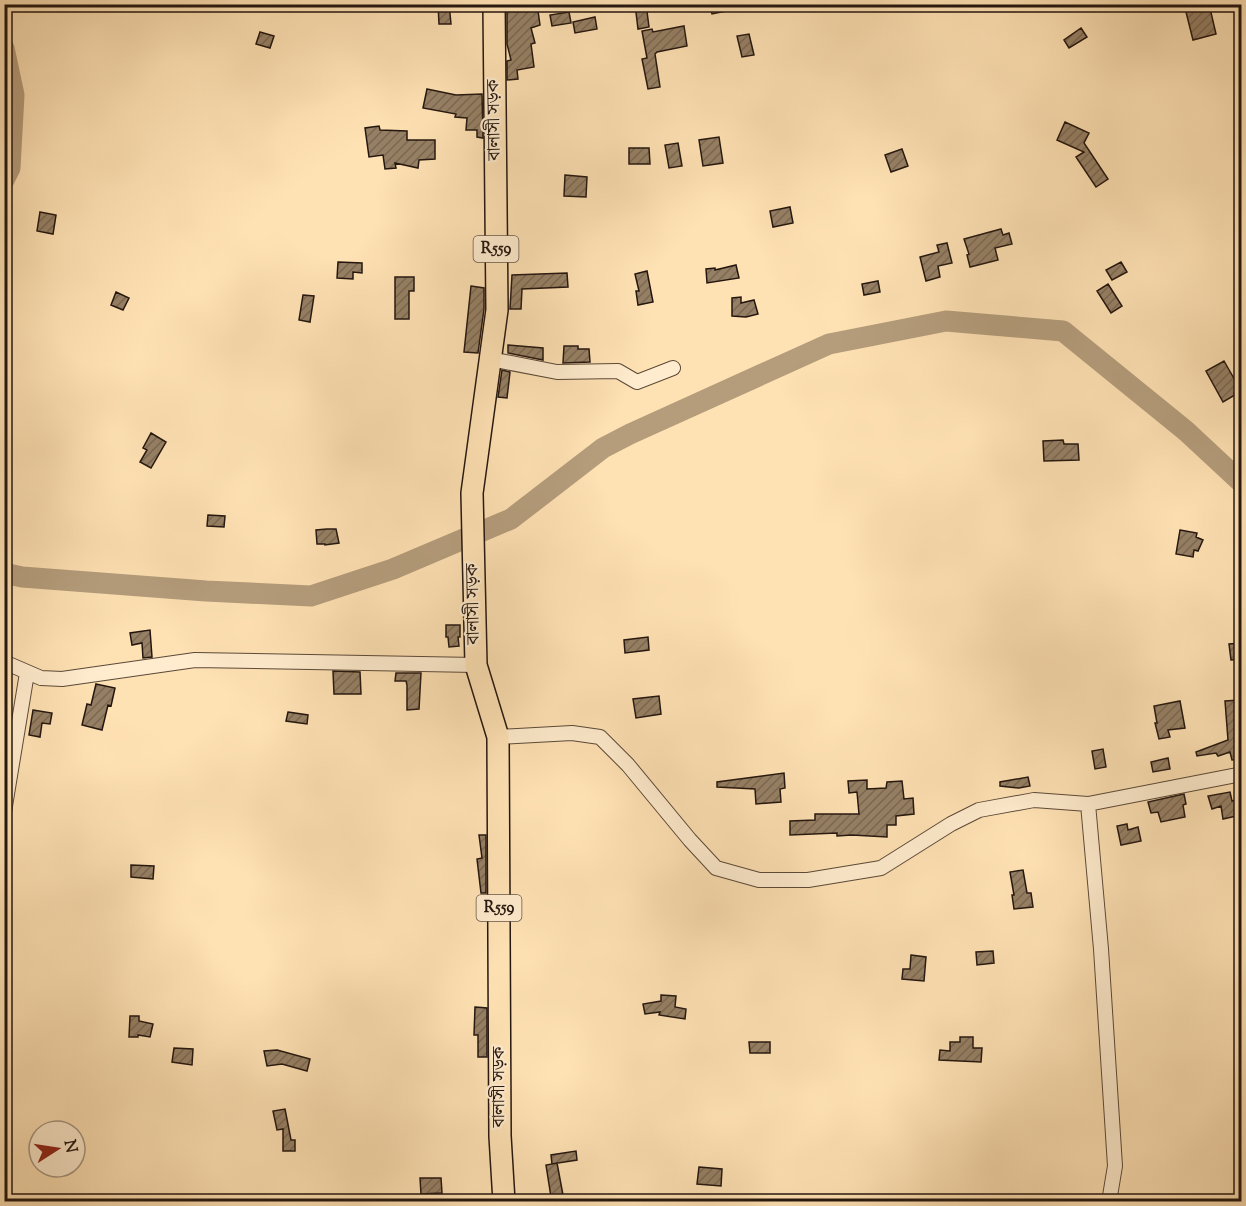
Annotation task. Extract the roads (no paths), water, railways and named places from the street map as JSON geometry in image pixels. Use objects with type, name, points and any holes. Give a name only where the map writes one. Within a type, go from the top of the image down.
[{"type":"main road","name":"বালাসী সড়ক","points":[[494,4],[497,310],[472,493],[476,665],[498,737],[500,1136],[504,1202]]},
{"type":"street","points":[[490,359],[557,372],[618,371],[637,382],[673,368]]},
{"type":"street","points":[[4,662],[41,678],[62,679],[195,660],[476,665]]},
{"type":"street","points":[[4,812],[27,673]]},
{"type":"street","points":[[498,737],[572,733],[600,737],[628,765],[716,868],[759,880],[808,880],[881,868],[951,824],[979,810],[1034,800],[1088,804],[1242,774]]},
{"type":"street","points":[[1088,804],[1101,949],[1115,1166],[1109,1202]]},
{"type":"waterway","points":[[4,48],[14,95],[10,168],[4,180]]},
{"type":"waterway","points":[[4,573],[22,577],[206,591],[311,596],[393,569],[511,519],[603,448],[829,344],[946,321],[1063,331],[1186,431],[1242,483]]}]
